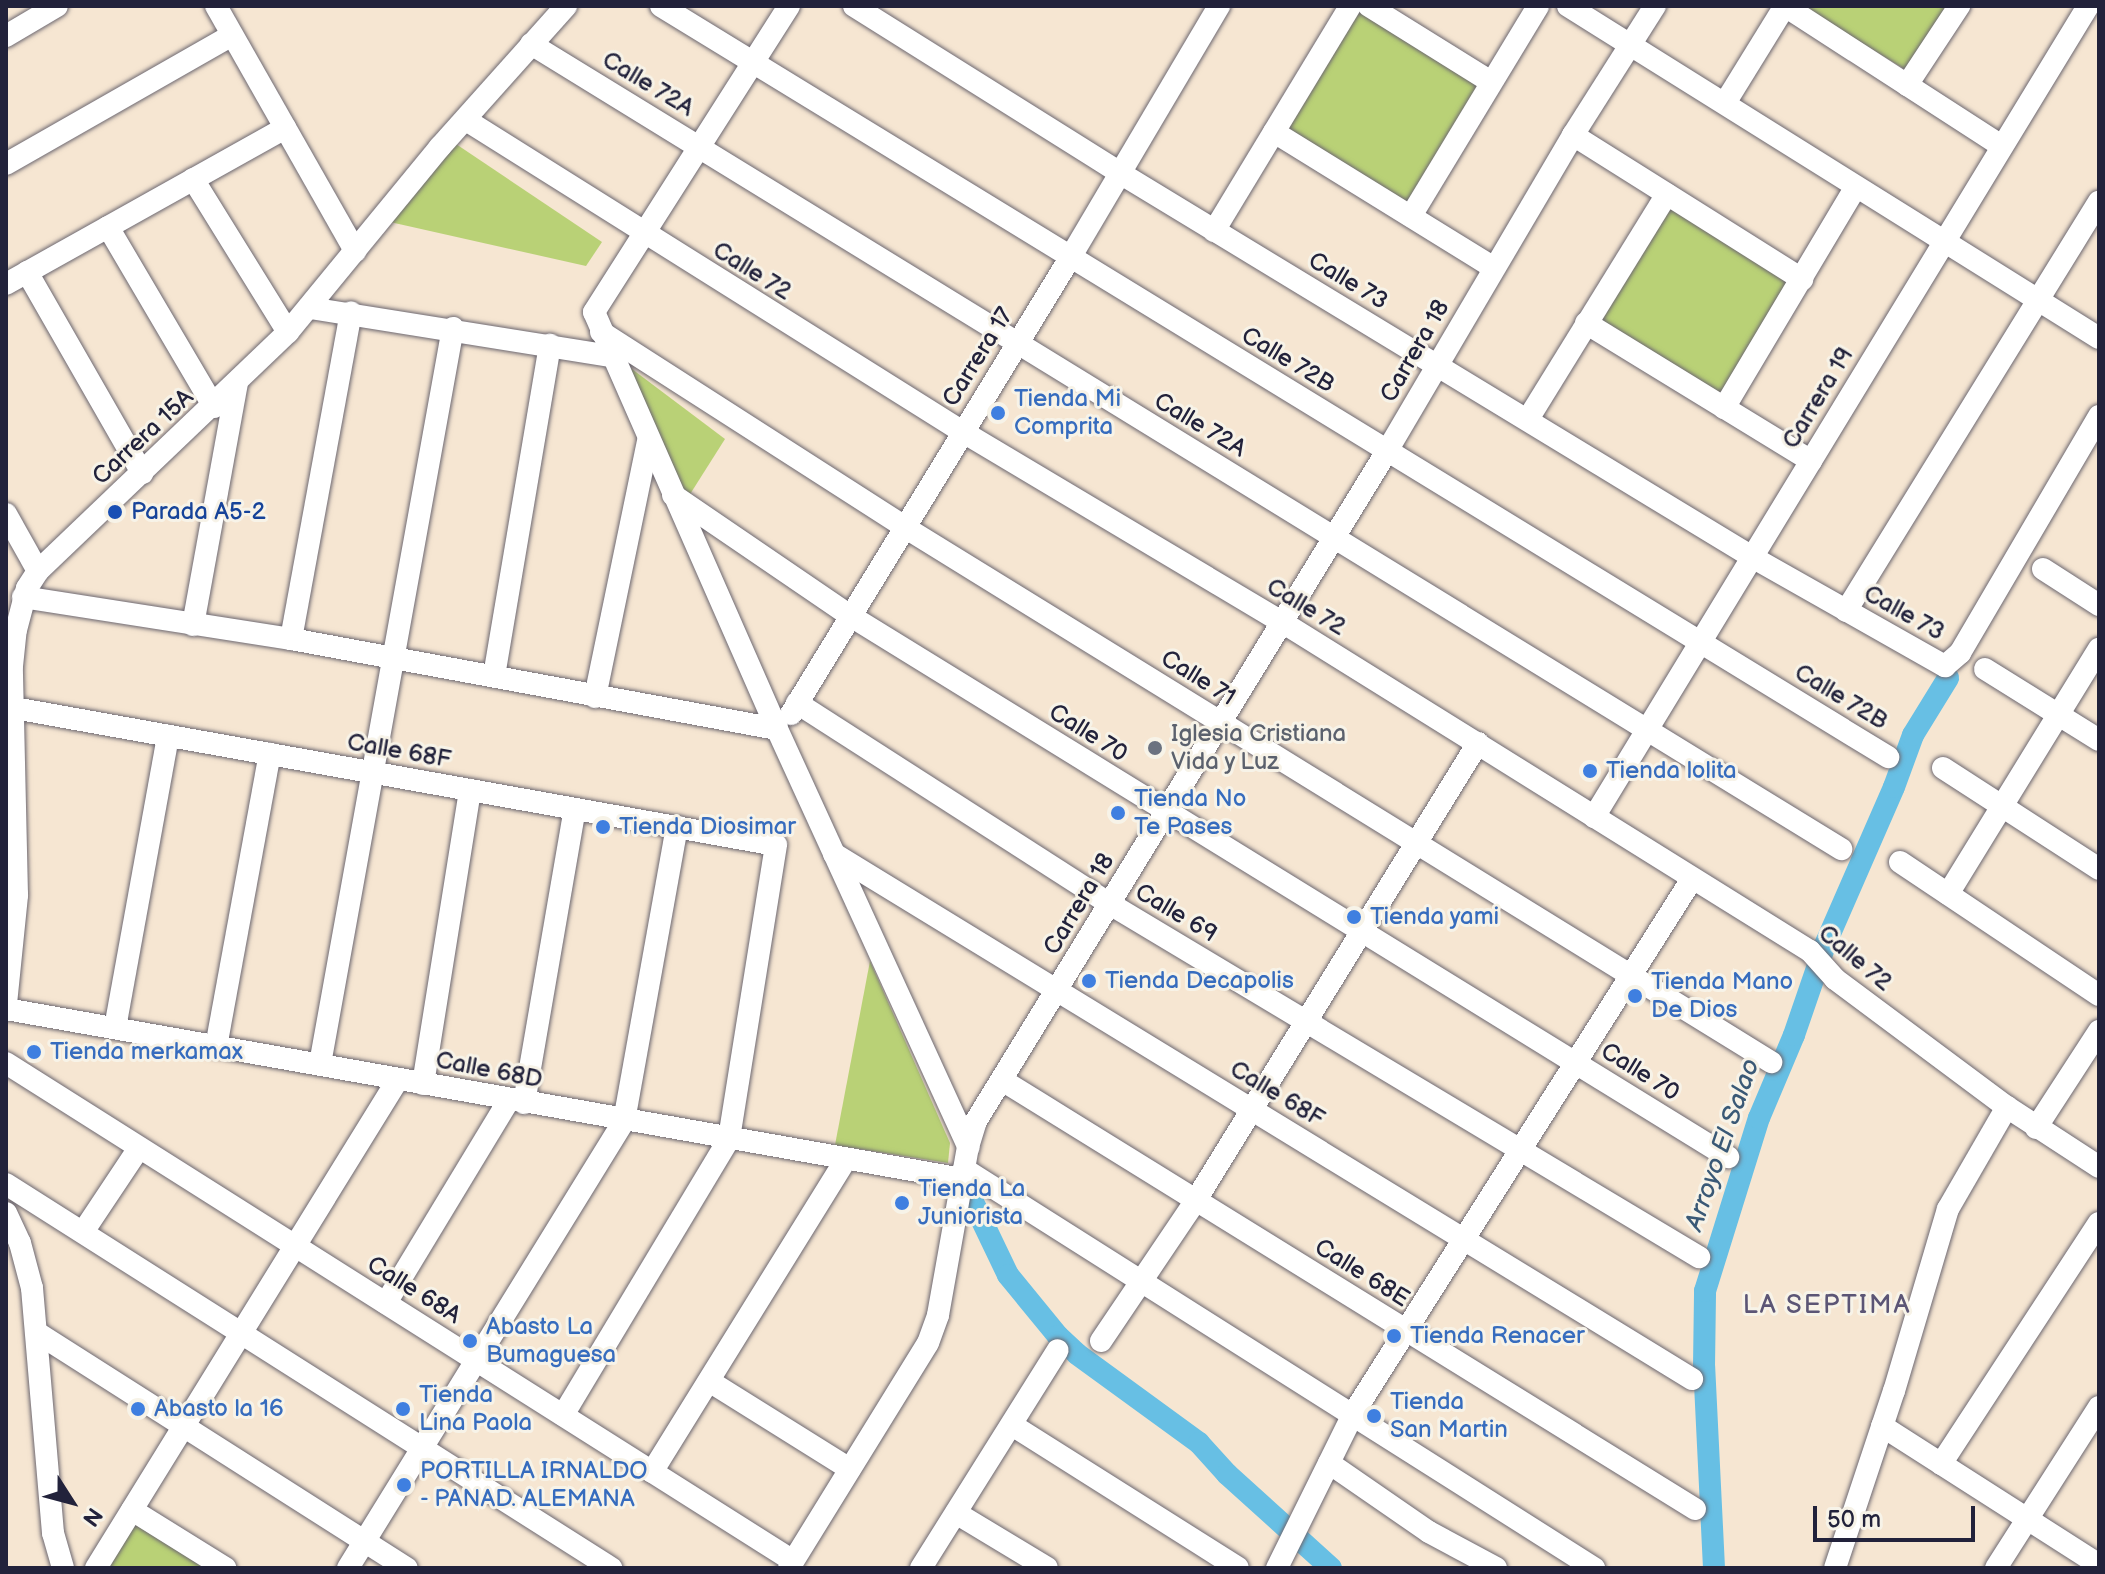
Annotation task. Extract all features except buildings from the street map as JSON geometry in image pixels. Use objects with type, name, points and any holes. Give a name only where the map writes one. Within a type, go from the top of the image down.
[{"type":"street","points":[[6,36],[57,6]]},
{"type":"street","points":[[216,6],[355,251]]},
{"type":"street","name":"Carrera 15A","points":[[6,1007],[17,895],[10,775],[14,708],[9,667],[23,597],[38,571],[214,407],[288,332],[566,6]]},
{"type":"street","name":"Calle 72B","points":[[661,6],[1888,757]]},
{"type":"street","points":[[789,6],[644,234],[598,322],[834,854],[965,1165]]},
{"type":"street","name":"Calle 73","points":[[854,6],[1214,231],[1752,557],[1945,666],[1960,653],[2091,450]]},
{"type":"street","name":"Carrera 17","points":[[778,732],[1018,344],[1219,6]]},
{"type":"street","points":[[1214,231],[1350,6]]},
{"type":"street","points":[[1369,6],[1491,82]]},
{"type":"street","points":[[1411,216],[1538,6]]},
{"type":"street","points":[[1568,6],[2099,338]]},
{"type":"street","name":"Carrera 18","points":[[791,1564],[928,1343],[938,1315],[976,1121],[1387,451],[1573,135],[1655,6]]},
{"type":"street","points":[[1725,103],[1785,6],[2001,146]]},
{"type":"street","points":[[1907,85],[1959,6]]},
{"type":"street","name":"Carrera 19","points":[[1594,817],[1942,241],[2088,6]]},
{"type":"street","points":[[6,164],[232,35]]},
{"type":"street","name":"Calle 72A","points":[[531,44],[1841,849]]},
{"type":"street","name":"Calle 72","points":[[466,120],[963,432],[1282,622],[1810,951],[1835,979],[2036,1128],[2099,1167]]},
{"type":"street","points":[[6,284],[285,128]]},
{"type":"street","points":[[1274,132],[1493,267]]},
{"type":"street","points":[[1573,135],[1802,279]]},
{"type":"street","points":[[193,179],[288,332]]},
{"type":"street","points":[[1724,408],[1856,187]]},
{"type":"street","points":[[1528,419],[1667,194]]},
{"type":"street","points":[[1846,611],[2099,202]]},
{"type":"street","points":[[108,227],[214,407]]},
{"type":"street","points":[[27,272],[142,473]]},
{"type":"street","points":[[310,308],[453,328],[611,356]]},
{"type":"street","points":[[291,639],[351,312]]},
{"type":"street","name":"Calle 71","points":[[598,322],[906,528],[1771,1062]]},
{"type":"street","points":[[1586,323],[1811,461]]},
{"type":"street","points":[[320,1064],[453,328]]},
{"type":"street","points":[[494,676],[550,345]]},
{"type":"street","points":[[193,625],[237,384]]},
{"type":"street","points":[[2091,450],[2099,416]]},
{"type":"street","points":[[595,697],[648,440]]},
{"type":"street","name":"Calle 70","points":[[673,495],[849,615],[1728,1157]]},
{"type":"street","points":[[6,514],[38,571]]},
{"type":"street","points":[[6,561],[26,550]]},
{"type":"street","points":[[2043,569],[2099,605]]},
{"type":"street","points":[[23,597],[291,639],[778,732]]},
{"type":"street","points":[[1948,894],[2005,807],[2099,649]]},
{"type":"street","points":[[1985,669],[2099,740]]},
{"type":"street","name":"Calle 69","points":[[797,703],[1110,904],[1699,1257]]},
{"type":"street","name":"Calle 68F","points":[[14,708],[776,845],[729,1139]]},
{"type":"street","points":[[115,1028],[168,736]]},
{"type":"street","points":[[1101,1341],[1196,1200],[1478,743]]},
{"type":"street","points":[[216,1047],[270,754]]},
{"type":"street","points":[[1943,768],[2099,869]]},
{"type":"street","points":[[423,1084],[470,790]]},
{"type":"street","points":[[386,1303],[516,1102],[575,809]]},
{"type":"street","points":[[348,1568],[624,1121],[677,827]]},
{"type":"street","name":"Calle 68F","points":[[834,854],[1692,1379]]},
{"type":"street","points":[[1900,862],[2099,995]]},
{"type":"street","points":[[1277,1568],[1353,1414],[1692,879]]},
{"type":"street","name":"Calle 68D","points":[[6,1007],[397,1081],[846,1159],[965,1165],[1141,1281],[1594,1568]]},
{"type":"street","points":[[2036,1128],[2098,1034]]},
{"type":"street","name":"Calle 68A","points":[[6,1063],[563,1415],[791,1564]]},
{"type":"street","name":"Calle 68E","points":[[1002,1080],[1695,1509]]},
{"type":"street","points":[[96,1568],[397,1081]]},
{"type":"street","points":[[1835,1568],[1948,1209],[2007,1107]]},
{"type":"street","points":[[563,1415],[729,1139]]},
{"type":"street","points":[[83,1232],[139,1148]]},
{"type":"street","points":[[652,1472],[846,1159]]},
{"type":"street","points":[[6,1184],[241,1336],[611,1568]]},
{"type":"street","points":[[6,1213],[20,1243],[39,1334],[53,1533],[63,1568]]},
{"type":"street","points":[[1941,1464],[2099,1223]]},
{"type":"street","points":[[39,1334],[407,1568]]},
{"type":"street","points":[[921,1568],[1058,1350]]},
{"type":"street","points":[[709,1381],[850,1469]]},
{"type":"street","points":[[1996,1568],[2099,1407]]},
{"type":"street","points":[[1012,1425],[1238,1568]]},
{"type":"street","points":[[1882,1426],[2099,1565]]},
{"type":"street","points":[[1329,1463],[1429,1532],[1496,1568]]},
{"type":"street","points":[[132,1510],[225,1568]]},
{"type":"street","points":[[956,1513],[1047,1568]]},
{"type":"green space","points":[[1801,6],[1952,6],[1911,73]]},
{"type":"green space","points":[[1357,9],[1480,86],[1404,207],[1281,130]]},
{"type":"green space","points":[[453,142],[602,242],[586,266],[390,222]]},
{"type":"green space","points":[[1671,202],[1794,279],[1718,400],[1595,323]]},
{"type":"green space","points":[[620,360],[725,439],[687,499]]},
{"type":"green space","points":[[870,961],[950,1143],[948,1163],[835,1145]]},
{"type":"green space","points":[[137,1518],[225,1568],[105,1568]]},
{"type":"waterway","name":"Arroyo El Salao","points":[[1714,1568],[1704,1366],[1705,1291],[1759,1118],[1794,1035],[1825,945],[1894,787],[1913,735],[1948,678]]},
{"type":"waterway","points":[[962,1179],[1008,1275],[1058,1336],[1077,1354],[1199,1443],[1227,1474],[1331,1568]]},
{"type":"place","name":"Tienda Mi Comprita","points":[[998,413]]},
{"type":"place","name":"Parada A5-2","points":[[115,512]]},
{"type":"place","name":"Iglesia Cristiana Vida y Luz","points":[[1155,748]]},
{"type":"place","name":"Tienda lolita","points":[[1590,771]]},
{"type":"place","name":"Tienda No Te Pases","points":[[1118,813]]},
{"type":"place","name":"Tienda Diosimar","points":[[603,827]]},
{"type":"place","name":"Tienda yami","points":[[1354,917]]},
{"type":"place","name":"Tienda Decapolis","points":[[1089,981]]},
{"type":"place","name":"Tienda Mano De Dios","points":[[1635,996]]},
{"type":"place","name":"Tienda merkamax","points":[[34,1052]]},
{"type":"place","name":"Tienda La Juniorista","points":[[902,1203]]},
{"type":"place","name":"Tienda Renacer","points":[[1394,1336]]},
{"type":"place","name":"Abasto La Bumaguesa","points":[[470,1341]]},
{"type":"place","name":"Abasto la 16","points":[[138,1409]]},
{"type":"place","name":"Tienda Lina Paola","points":[[403,1409]]},
{"type":"place","name":"Tienda San Martin","points":[[1374,1416]]},
{"type":"place","name":"PORTILLA IRNALDO - PANAD. ALEMANA","points":[[404,1485]]},
{"type":"district","name":"LA SEPTIMA","points":[[1827,1306]]}]
